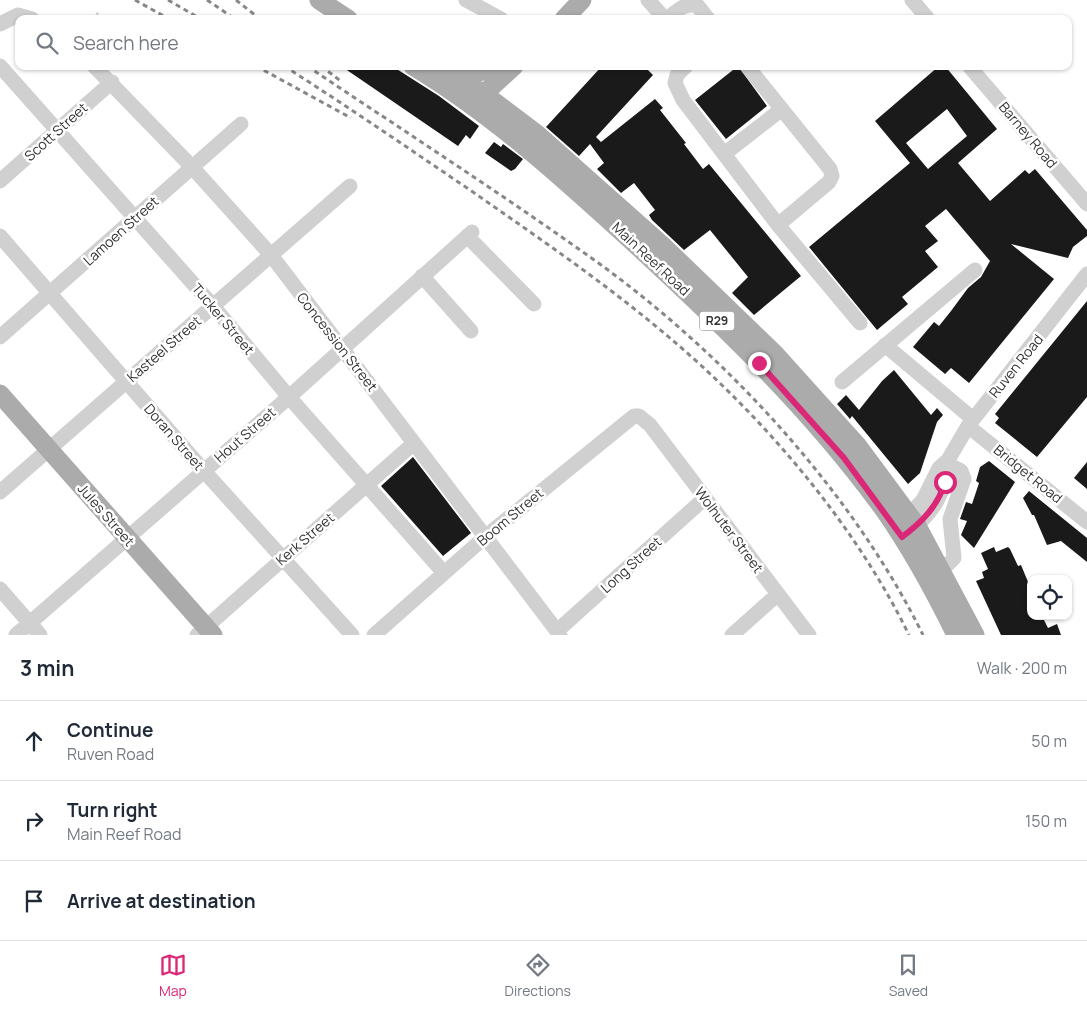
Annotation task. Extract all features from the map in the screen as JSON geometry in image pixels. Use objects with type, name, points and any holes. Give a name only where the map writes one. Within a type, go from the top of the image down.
[{"type":"main road","points":[[319,0],[342,15]]},
{"type":"main road","points":[[568,15],[582,0]]},
{"type":"main road","name":"Main Reef Road","points":[[421,70],[478,99],[505,109],[537,134],[662,245],[775,354],[856,445],[906,527],[956,635]]},
{"type":"main road","name":"Main Reef Road","points":[[441,70],[478,99],[668,275],[759,363],[906,527],[942,570],[975,635]]},
{"type":"main road","points":[[449,70],[476,73],[494,70]]},
{"type":"main road","points":[[478,99],[504,70]]},
{"type":"main road","points":[[505,109],[506,70]]},
{"type":"main road","name":"Jules Street","points":[[0,394],[205,632]]},
{"type":"street","points":[[466,0],[494,15]]},
{"type":"street","points":[[648,0],[662,15]]},
{"type":"street","points":[[912,0],[925,15]]},
{"type":"street","points":[[672,15],[690,4],[697,5],[705,15]]},
{"type":"street","points":[[0,24],[15,17]]},
{"type":"street","name":"Tucker Street","points":[[0,66],[213,306],[289,397],[444,573]]},
{"type":"street","name":"Concession Street","points":[[98,70],[192,167],[271,255],[558,633]]},
{"type":"street","points":[[682,70],[677,75],[675,83],[677,91],[778,225],[860,323]]},
{"type":"street","points":[[750,70],[830,170],[832,176],[829,182],[778,225]]},
{"type":"street","name":"Barney Road","points":[[972,70],[1087,204]]},
{"type":"street","name":"Scott Street","points":[[0,182],[112,82]]},
{"type":"street","points":[[724,154],[782,110]]},
{"type":"street","name":"Lamoen Street","points":[[0,337],[241,124]]},
{"type":"street","name":"Kasteel Street","points":[[0,492],[350,186]]},
{"type":"street","name":"Hout Street","points":[[16,635],[289,397],[341,348],[470,234],[534,304]]},
{"type":"street","name":"Doran Street","points":[[0,236],[204,471],[352,635]]},
{"type":"street","points":[[842,382],[975,270]]},
{"type":"street","name":"Ruven Road","points":[[906,527],[923,500],[939,468],[946,462],[971,423],[1087,274]]},
{"type":"street","points":[[422,276],[471,331]]},
{"type":"street","name":"Bridget Road","points":[[885,346],[971,423],[1087,522]]},
{"type":"street","name":"Boom Street","points":[[374,635],[485,537],[629,418],[639,416],[650,424]]},
{"type":"street","name":"Wolhuter Street","points":[[650,424],[809,635]]},
{"type":"street","name":"Kerk Street","points":[[205,632],[283,558],[414,443]]},
{"type":"street","points":[[942,570],[954,558],[950,517],[964,479],[963,473],[946,462]]},
{"type":"street","name":"Ruven Road","points":[[906,527],[931,511],[942,491],[946,462]]},
{"type":"street","name":"Long Street","points":[[558,633],[706,498]]},
{"type":"street","points":[[931,511],[950,528]]},
{"type":"street","points":[[0,589],[40,635]]},
{"type":"street","points":[[732,635],[778,594]]},
{"type":"path","points":[[96,15],[99,11]]},
{"type":"building","points":[[347,70],[398,70],[439,96],[479,126],[470,139],[466,135],[458,146]]},
{"type":"building","points":[[598,70],[648,70],[653,75],[596,137],[601,142],[655,99],[663,108],[660,110],[686,143],[684,144],[703,169],[709,164],[801,276],[754,315],[732,293],[748,277],[710,230],[684,250],[652,220],[649,215],[655,210],[634,183],[621,193],[597,169],[604,163],[590,144],[579,156],[546,127]]},
{"type":"building","points":[[733,70],[741,70],[767,106],[726,139],[695,100]]},
{"type":"building","points":[[934,70],[948,70],[997,129],[958,163],[990,201],[1025,170],[1029,174],[1035,169],[1087,230],[1087,236],[1073,247],[1068,258],[1011,244],[1054,279],[969,383],[951,368],[945,374],[913,347],[934,322],[939,326],[968,288],[981,277],[990,261],[946,209],[925,226],[938,241],[925,251],[938,267],[902,297],[908,304],[877,330],[809,247],[910,163],[875,121]],"holes":[[[947,109],[967,136],[928,169],[906,143]]]},
{"type":"building","points":[[494,142],[501,147],[503,144],[523,159],[515,169],[511,171],[485,153]]},
{"type":"building","points":[[1087,301],[1087,397],[1037,457],[995,423],[999,418],[995,414]]},
{"type":"building","points":[[894,370],[931,415],[937,408],[943,415],[937,422],[920,473],[908,484],[852,416],[850,419],[837,404],[846,395],[859,410],[882,381]]},
{"type":"building","points":[[413,457],[471,533],[443,556],[381,486]]},
{"type":"building","points":[[989,461],[1015,482],[974,548],[961,535],[967,521],[960,519],[966,502],[972,504],[979,483],[976,481],[980,467]]},
{"type":"building","points":[[1087,462],[1087,489],[1074,478]]},
{"type":"building","points":[[1029,491],[1087,538],[1087,562],[1061,541],[1047,545],[1034,515],[1032,515],[1023,498]]},
{"type":"building","points":[[994,547],[996,552],[1008,547],[1010,549],[1018,566],[1021,565],[1027,579],[1027,620],[1044,620],[1048,628],[1057,624],[1061,635],[1001,635],[976,581],[984,578],[982,572],[988,569],[981,553]]},
{"type":"railway","points":[[135,0],[162,15]]},
{"type":"railway","points":[[168,0],[194,15]]},
{"type":"railway","points":[[207,0],[229,15]]},
{"type":"railway","points":[[236,0],[255,15]]},
{"type":"railway","points":[[263,70],[351,118]]},
{"type":"railway","points":[[290,70],[470,190],[569,259],[641,314],[700,364],[769,434],[833,511],[887,593],[909,635]]},
{"type":"railway","points":[[313,70],[489,187],[597,262],[692,339],[782,429],[823,478],[860,529],[894,581],[923,635]]},
{"type":"railway","points":[[326,70],[342,82]]},
{"type":"route","points":[[759,363],[802,408],[844,458],[902,537],[926,517],[938,500],[945,482]]}]
